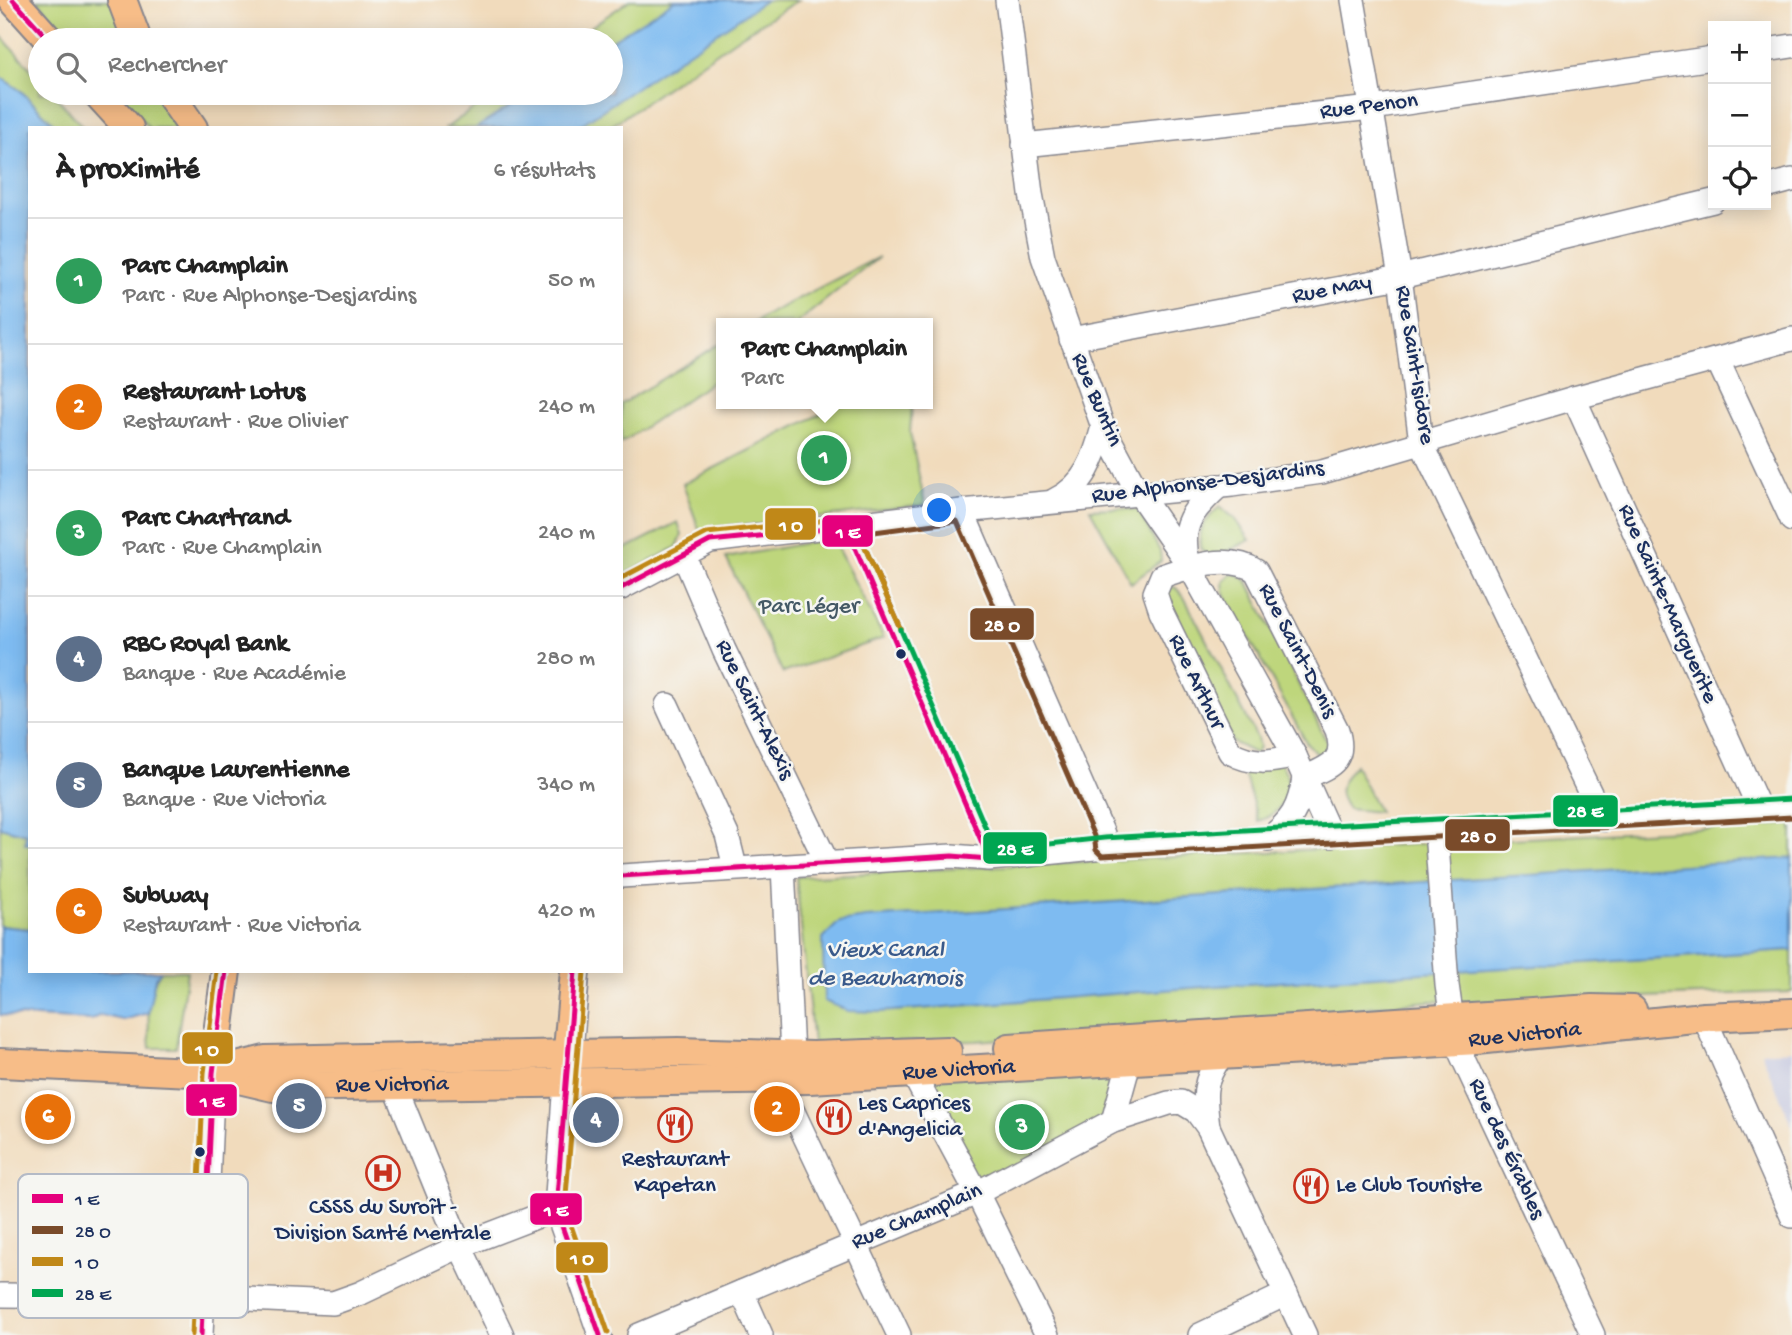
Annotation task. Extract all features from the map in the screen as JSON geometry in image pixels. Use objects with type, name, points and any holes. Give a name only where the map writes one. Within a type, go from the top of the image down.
[{"type":"main road","points":[[13,0],[38,28]]},
{"type":"main road","points":[[122,0],[132,28]]},
{"type":"main road","points":[[108,105],[127,126]]},
{"type":"main road","points":[[177,105],[192,126]]},
{"type":"main road","points":[[213,1073],[226,973]]},
{"type":"main road","points":[[565,1082],[575,973]]},
{"type":"main road","name":"Rue Victoria","points":[[213,1073],[265,1060],[678,1052],[788,1067],[912,1072],[1126,1049],[1792,1013]]},
{"type":"main road","name":"Rue Victoria","points":[[0,1063],[213,1073],[273,1087],[395,1087],[565,1082],[788,1067],[977,1050],[1126,1049],[1222,1056],[1453,1030]]},
{"type":"street","points":[[1007,0],[1017,0]]},
{"type":"street","name":"Rue Buntin","points":[[1007,0],[1024,145],[1043,257],[1103,427],[1138,492],[1190,567],[1295,756],[1331,836]]},
{"type":"street","name":"Rue Saint-Isidore","points":[[1353,0],[1400,277],[1421,443],[1603,820]]},
{"type":"street","points":[[1771,49],[1792,46]]},
{"type":"street","name":"Rue Penon","points":[[1024,145],[1371,108],[1708,59]]},
{"type":"street","points":[[1771,186],[1792,180]]},
{"type":"street","name":"Rue May","points":[[1071,339],[1400,277],[1708,202]]},
{"type":"street","name":"Rue Alphonse-Desjardins","points":[[623,587],[710,541],[962,511],[1219,486],[1322,472],[1574,398],[1792,339]]},
{"type":"street","points":[[1718,361],[1792,520]]},
{"type":"street","name":"Rue Sainte-Marguerite","points":[[1574,398],[1760,810]]},
{"type":"street","points":[[1051,502],[1069,493],[1081,481],[1097,449],[1103,427]]},
{"type":"street","points":[[1190,567],[1185,547],[1186,529],[1197,507],[1219,486]]},
{"type":"street","points":[[962,511],[1103,834],[1104,848]]},
{"type":"street","name":"Rue Saint-Alexis","points":[[684,556],[724,650],[822,852],[825,864]]},
{"type":"street","name":"Rue Saint-Denis","points":[[1190,567],[1219,563],[1248,566],[1256,571],[1267,591],[1342,745],[1339,755],[1331,765],[1304,778]]},
{"type":"street","name":"Rue Arthur","points":[[1190,567],[1161,576],[1155,593],[1161,611],[1230,752],[1246,761],[1271,762],[1295,756]]},
{"type":"street","points":[[667,705],[727,835],[734,867]]},
{"type":"street","points":[[1268,840],[1291,820],[1301,799],[1304,778]]},
{"type":"street","points":[[623,876],[734,867],[952,856],[989,859],[1104,848],[1792,808]]},
{"type":"street","name":"Rue des Érables","points":[[1436,830],[1447,985],[1453,1030],[1593,1335]]},
{"type":"street","points":[[783,866],[787,1099],[899,1335]]},
{"type":"street","points":[[1704,1017],[1792,1216]]},
{"type":"street","points":[[1113,1121],[1122,1098],[1126,1049]]},
{"type":"street","points":[[1222,1056],[1208,1074],[1205,1087],[1208,1127],[1305,1335]]},
{"type":"street","points":[[912,1072],[978,1193],[1047,1335]]},
{"type":"street","points":[[208,1174],[213,1073]]},
{"type":"street","points":[[565,1082],[556,1209],[600,1335]]},
{"type":"street","points":[[395,1087],[460,1246],[502,1335]]},
{"type":"street","name":"Rue Champlain","points":[[639,1335],[669,1329],[742,1292],[978,1193],[1113,1121],[1169,1102],[1181,1102],[1196,1111],[1208,1127]]},
{"type":"street","points":[[248,1299],[333,1303],[460,1246],[556,1209]]},
{"type":"street","points":[[742,1292],[761,1335]]},
{"type":"street","points":[[1200,1335],[1286,1294]]},
{"type":"street","points":[[0,1295],[18,1295]]},
{"type":"shaded area","points":[[1792,1050],[1792,1126],[1761,1052]]},
{"type":"green space","points":[[37,0],[117,0],[127,28],[62,28]]},
{"type":"green space","points":[[630,0],[798,0],[739,37],[611,126],[449,126],[479,105],[623,105],[623,28],[589,28]]},
{"type":"green space","points":[[0,35],[28,66],[28,98],[0,77]]},
{"type":"green space","points":[[35,105],[64,105],[82,126],[56,126]]},
{"type":"green space","points":[[129,105],[171,105],[186,126],[147,126]]},
{"type":"green space","points":[[879,257],[803,318],[762,318]]},
{"type":"green space","points":[[716,346],[716,379],[623,442],[623,403]]},
{"type":"green space","points":[[830,409],[912,409],[910,433],[925,505],[700,532],[683,484]]},
{"type":"green space","points":[[1220,506],[1236,520],[1250,540],[1213,559],[1201,550],[1200,536],[1206,521]]},
{"type":"green space","points":[[1090,509],[1138,510],[1160,551],[1161,561],[1131,583]]},
{"type":"green space","points":[[678,522],[682,535],[677,547],[623,576],[623,550]]},
{"type":"green space","name":"Parc Léger","points":[[832,538],[884,638],[783,673],[726,558]]},
{"type":"green space","points":[[1231,574],[1238,574],[1248,582],[1328,744],[1324,754],[1317,754],[1306,742],[1224,592],[1223,582]]},
{"type":"green space","points":[[1166,585],[1176,588],[1184,597],[1257,738],[1259,747],[1256,754],[1232,742],[1164,597]]},
{"type":"green space","points":[[1280,762],[1288,781],[1286,798],[1275,812],[1258,821],[1244,773]]},
{"type":"green space","points":[[1355,765],[1379,812],[1348,809],[1344,803],[1341,786]]},
{"type":"green space","points":[[1792,824],[1792,992],[1486,1002],[1430,1001],[1165,1027],[976,1041],[813,1044],[796,877]]},
{"type":"green space","points":[[0,827],[26,834],[28,929],[0,926]]},
{"type":"green space","points":[[160,973],[187,973],[176,1048],[150,1048],[148,1018],[150,998]]},
{"type":"green space","points":[[1126,1060],[1113,1121],[977,1193],[915,1078]]},
{"type":"water","points":[[675,0],[766,0],[623,96],[623,33]]},
{"type":"water","points":[[0,77],[21,91],[28,98],[28,105],[35,105],[56,126],[28,126],[28,844],[25,844],[26,834],[0,827]]},
{"type":"water","points":[[512,105],[610,105],[579,126],[479,126]]},
{"type":"water","name":"Vieux Canal de Beauharnois","points":[[1792,858],[1792,950],[1217,986],[880,1012],[848,1011],[824,1001],[823,938],[839,922],[866,918]]},
{"type":"water","points":[[0,926],[28,929],[28,973],[160,973],[155,979],[148,1013],[123,1020],[100,1015],[91,1020],[0,1015]]},
{"type":"transit line","points":[[13,0],[38,28]]},
{"type":"transit line","points":[[623,577],[707,533],[848,518],[854,523],[901,629]]},
{"type":"transit line","points":[[901,629],[859,534],[957,521],[1094,836],[1096,850],[1102,856],[1792,817]]},
{"type":"transit line","points":[[623,587],[710,541],[846,527],[989,859],[952,856],[623,876]]},
{"type":"transit line","points":[[901,630],[995,850],[1104,838],[1792,799]]},
{"type":"transit line","points":[[199,1174],[204,1073],[217,973]]},
{"type":"transit line","points":[[208,1174],[213,1073],[226,973]]},
{"type":"transit line","points":[[575,973],[556,1209],[600,1335]]},
{"type":"transit line","points":[[584,973],[565,1208],[608,1332]]},
{"type":"transit line","points":[[192,1335],[193,1318]]},
{"type":"transit line","points":[[201,1335],[202,1318]]},
{"type":"place","name":"Parc Champlain","points":[[824,458]]},
{"type":"place","name":"Banque Laurentienne","points":[[299,1106]]},
{"type":"place","name":"Restaurant Lotus","points":[[777,1109]]},
{"type":"place","name":"Subway","points":[[48,1117]]},
{"type":"place","name":"Les Caprices d'Angelicia","points":[[834,1117]]},
{"type":"place","name":"RBC Royal Bank","points":[[596,1120]]},
{"type":"place","name":"Restaurant Kapetan","points":[[675,1125]]},
{"type":"place","name":"Parc Chartrand","points":[[1022,1127]]},
{"type":"place","name":"CSSS du Suroît - Division Santé Mentale","points":[[383,1173]]},
{"type":"place","name":"Le Club Touriste","points":[[1311,1186]]}]
